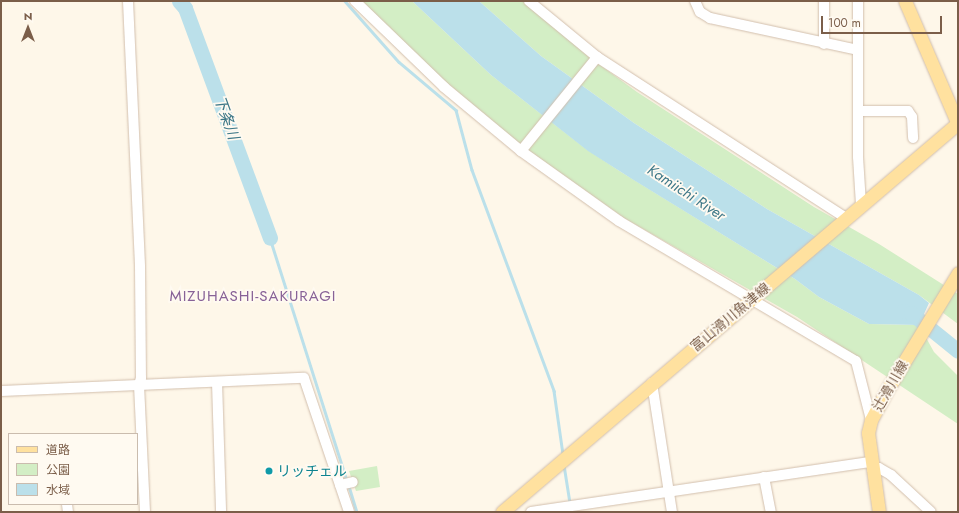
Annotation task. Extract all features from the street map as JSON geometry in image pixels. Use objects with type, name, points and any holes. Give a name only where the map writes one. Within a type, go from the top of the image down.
[{"type":"main road","points":[[905,1],[958,123]]},
{"type":"main road","name":"富山滑川魚津線","points":[[502,512],[958,123]]},
{"type":"main road","name":"辻滑川線","points":[[879,512],[868,433],[871,420],[890,385],[956,278]]},
{"type":"street","points":[[128,1],[140,267],[142,378],[139,385],[140,457],[145,512]]},
{"type":"street","points":[[355,1],[444,87],[521,151],[618,220],[755,295],[856,361],[871,420]]},
{"type":"street","points":[[529,1],[596,57],[843,221]]},
{"type":"street","points":[[695,1],[700,12],[710,18],[824,44],[858,50]]},
{"type":"street","points":[[824,1],[824,44]]},
{"type":"street","points":[[858,1],[858,110],[861,205]]},
{"type":"street","points":[[521,151],[596,57]]},
{"type":"street","points":[[858,110],[908,111],[912,117],[913,138]]},
{"type":"street","points":[[1,391],[304,378],[349,512]]},
{"type":"street","points":[[217,382],[221,512]]},
{"type":"street","points":[[652,383],[672,512]]},
{"type":"street","points":[[531,512],[764,477],[872,465],[891,475],[931,512]]},
{"type":"street","points":[[764,477],[771,512]]},
{"type":"street","points":[[340,485],[353,482]]},
{"type":"green space","points":[[359,1],[412,1],[491,75],[586,149],[621,172],[795,279],[819,297],[869,324],[919,325],[934,352],[958,376],[958,424],[797,317],[624,218],[514,140],[405,47]]},
{"type":"green space","points":[[479,1],[525,1],[589,57],[637,92],[814,207],[879,244],[958,294],[958,324],[919,295],[767,209],[634,123],[541,56]]},
{"type":"green space","points":[[377,466],[380,487],[356,491],[349,471]]},
{"type":"water","points":[[412,1],[479,1],[541,56],[634,123],[767,209],[919,295],[929,303],[919,325],[869,324],[819,297],[795,279],[588,151],[491,75]]},
{"type":"waterway","name":"下条川","points":[[179,1],[185,8],[270,238]]},
{"type":"waterway","points":[[345,1],[399,62],[456,110],[472,170],[554,391],[563,454]]},
{"type":"waterway","points":[[270,238],[347,481]]},
{"type":"waterway","name":"Kamiichi River","points":[[903,311],[911,313],[958,351]]},
{"type":"waterway","points":[[564,465],[570,504]]},
{"type":"waterway","points":[[349,486],[357,512]]},
{"type":"place","name":"リッチェル","points":[[269,471]]},
{"type":"district","name":"MIZUHASHI-SAKURAGI","points":[[253,297]]}]
